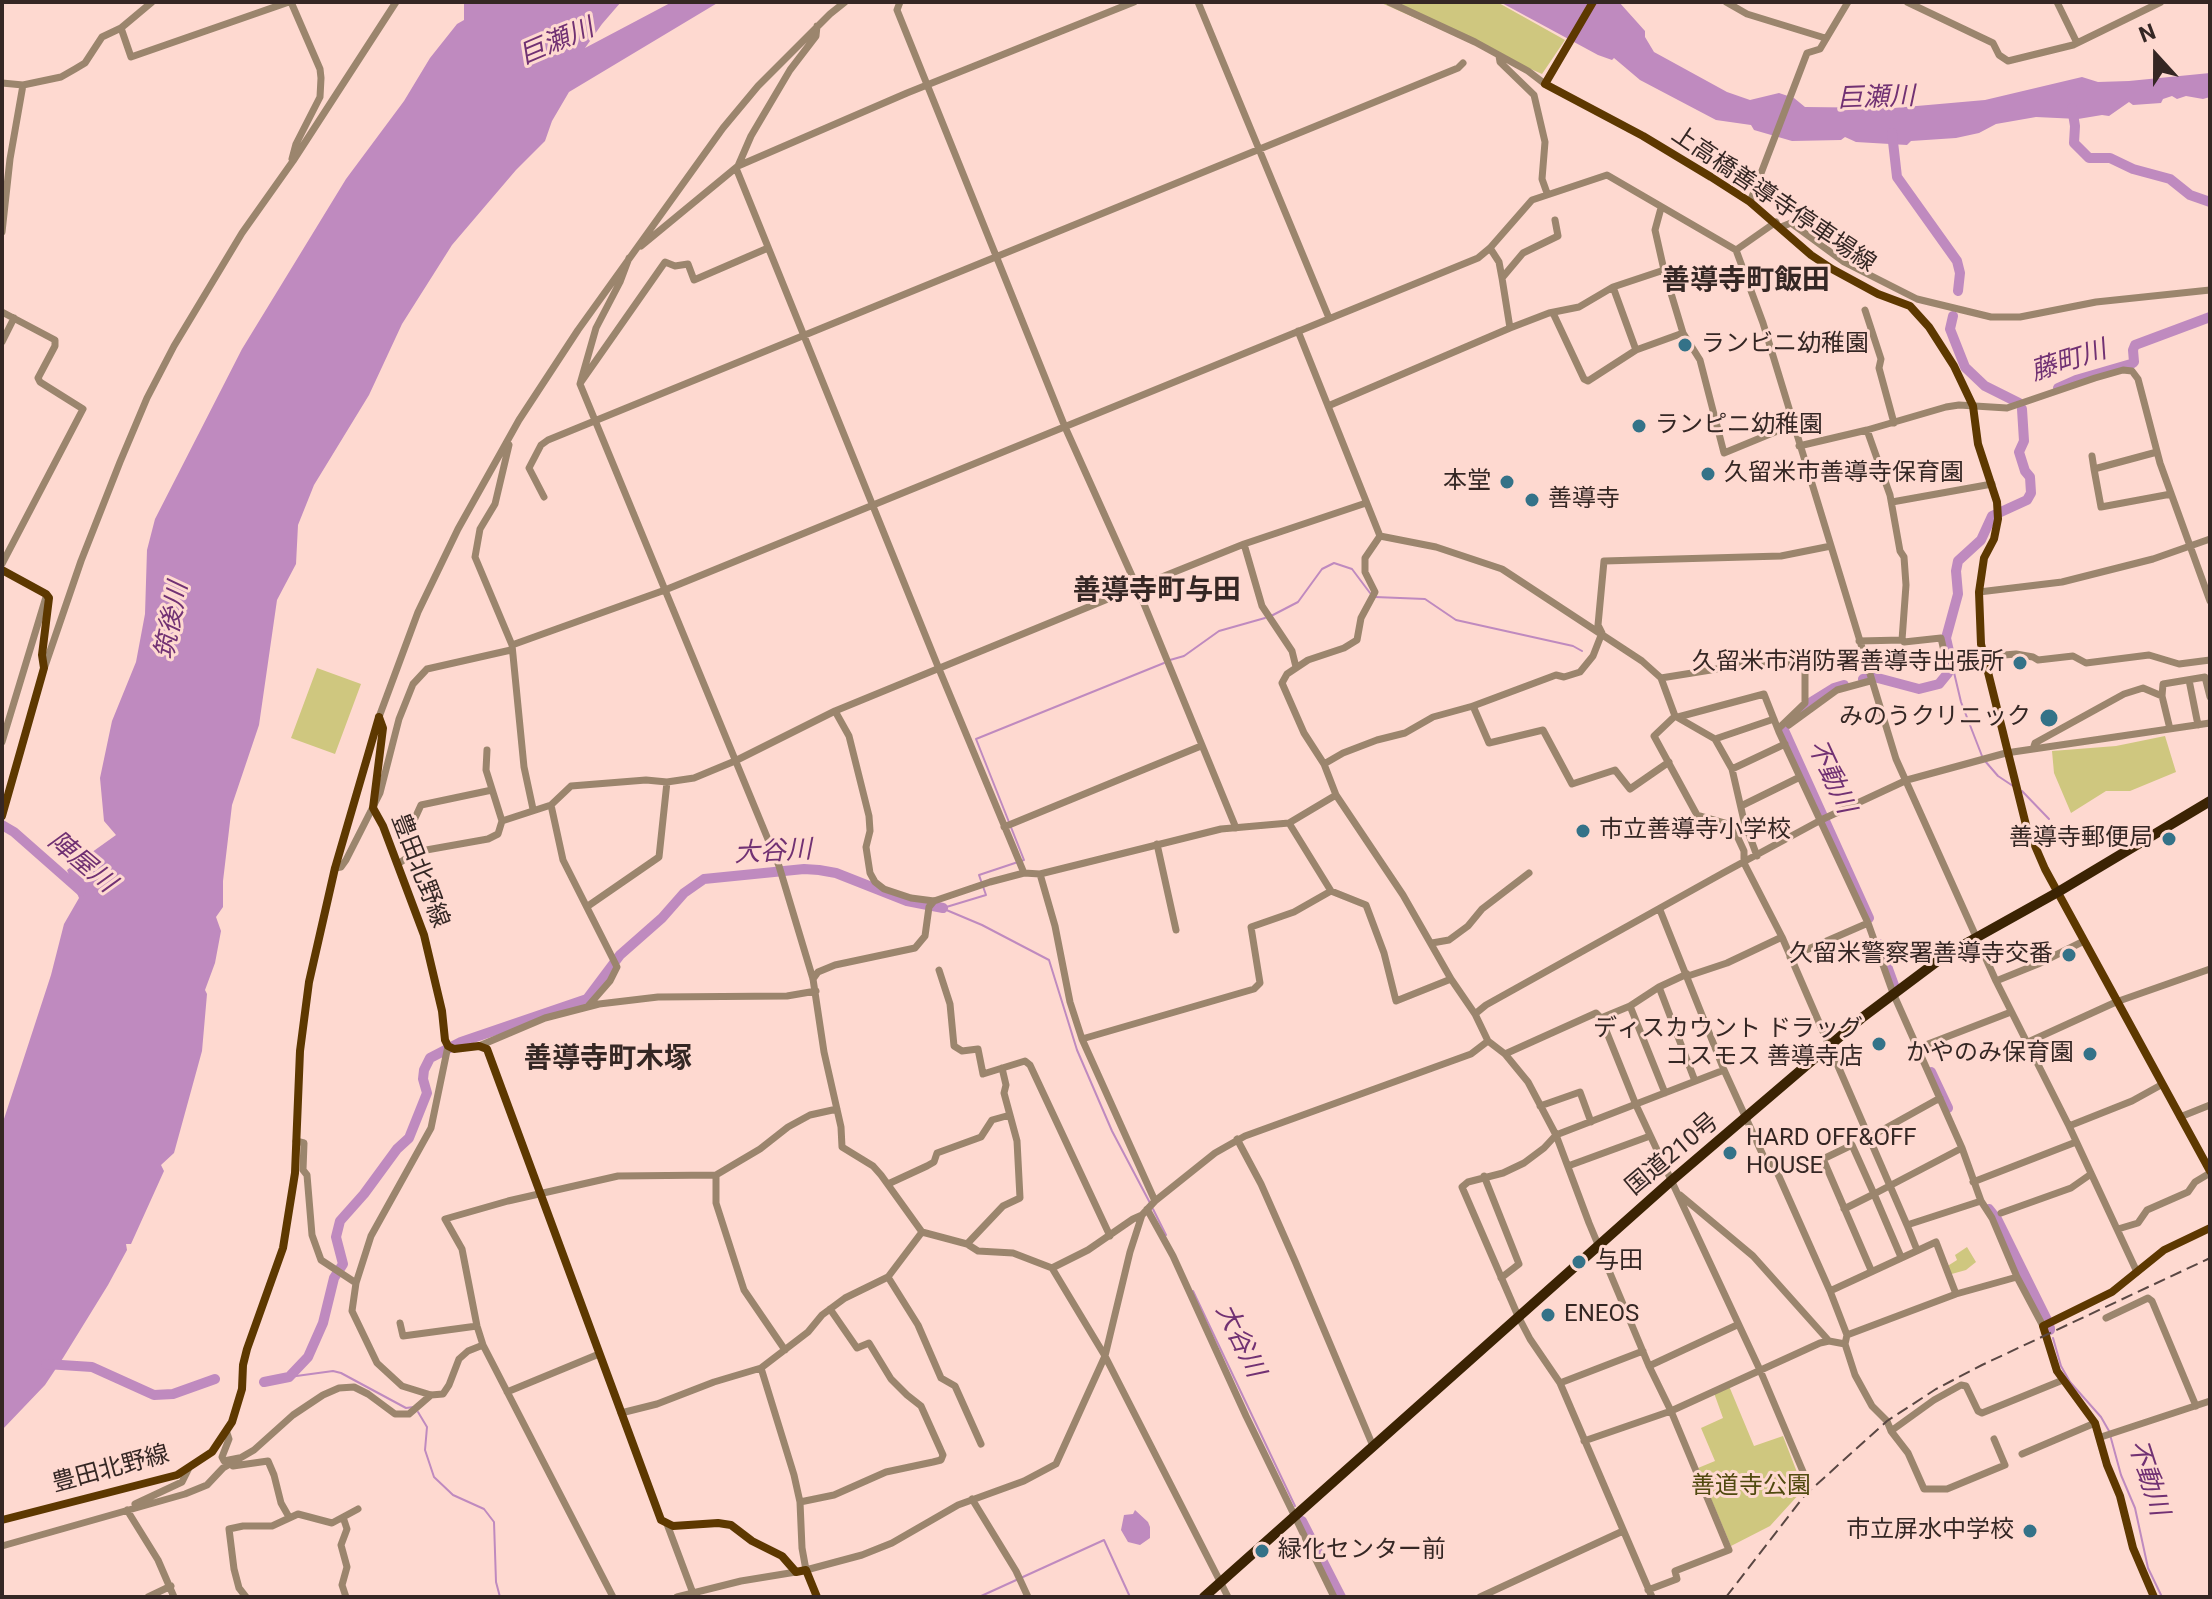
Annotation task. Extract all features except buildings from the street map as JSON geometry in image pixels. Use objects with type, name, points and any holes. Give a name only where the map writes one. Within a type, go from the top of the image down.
[{"type":"highway","name":"国道210号","points":[[1204,1597],[1671,1181],[1893,993],[1947,954],[2210,801]]},
{"type":"main road","points":[[1547,80],[1593,2]]},
{"type":"main road","name":"上高橋善導寺停車場線","points":[[1547,80],[1750,202],[1811,255],[1832,269],[1878,294],[1910,306],[1954,366],[1973,406],[1978,444],[1997,502],[1998,519],[1994,539],[1984,558],[1979,592],[1983,657],[2030,836],[2116,1002],[2210,1172]]},
{"type":"main road","points":[[2,570],[49,598],[42,655],[44,668],[2,815]]},
{"type":"main road","name":"豊田北野線","points":[[379,717],[383,728],[373,808],[424,935],[448,1046]]},
{"type":"main road","name":"豊田北野線","points":[[2,1520],[188,1470],[212,1452],[227,1433],[240,1398],[247,1349],[283,1248],[293,1195],[303,1018],[309,982],[335,868],[379,717]]},
{"type":"main road","points":[[448,1046],[454,1049],[479,1046],[487,1049],[661,1520],[686,1527],[708,1523],[731,1525],[801,1571],[817,1597]]},
{"type":"main road","points":[[2154,1597],[2133,1548],[2120,1496],[2107,1465],[2106,1435],[2057,1371],[2043,1326],[2112,1292],[2164,1250],[2210,1228]]},
{"type":"street","points":[[2,83],[23,85],[61,77],[85,63],[102,37],[121,28],[152,2]]},
{"type":"street","points":[[121,28],[131,57],[290,2],[320,69],[321,78],[320,97],[296,144],[293,161]]},
{"type":"street","points":[[44,668],[81,561],[147,398],[204,293],[396,2]]},
{"type":"street","points":[[379,717],[418,612],[458,529],[511,435],[578,330],[723,128],[758,86],[845,2]]},
{"type":"street","points":[[900,2],[897,10],[1065,427],[1137,587],[1236,828]]},
{"type":"street","points":[[1134,2],[737,167],[631,255],[596,328],[580,384],[779,866],[816,991],[824,1052],[844,1149],[873,1166],[922,1232],[967,1244],[978,1251],[1013,1253],[1052,1268],[1105,1356],[1228,1597]]},
{"type":"street","points":[[1198,2],[1329,318]]},
{"type":"street","points":[[1389,2],[1547,80]]},
{"type":"street","points":[[1726,2],[1747,14],[1825,38]]},
{"type":"street","points":[[1750,202],[1804,58],[1807,53],[1820,49],[1848,2]]},
{"type":"street","points":[[1907,2],[1993,43],[1999,55],[2008,61],[2077,43],[2161,2]]},
{"type":"street","points":[[2057,2],[2077,43]]},
{"type":"street","points":[[817,26],[816,36],[790,70],[751,136],[737,167],[803,336],[1024,873]]},
{"type":"street","points":[[1499,56],[1500,62],[1534,95],[1545,142],[1542,179],[1547,193]]},
{"type":"street","points":[[544,497],[529,468],[541,445],[1458,68],[1463,63]]},
{"type":"street","points":[[2,232],[10,159],[23,85]]},
{"type":"street","points":[[335,868],[341,867],[380,793],[399,719],[413,684],[427,669],[511,647],[665,590],[1478,258],[1532,200],[1607,175],[1736,250],[1748,277],[1896,759],[1996,981],[2069,1126],[2137,1272]]},
{"type":"street","points":[[1661,208],[1655,230],[1664,270],[1683,333],[1700,360],[1724,453],[1792,425]]},
{"type":"street","points":[[1502,278],[1523,253],[1558,236],[1555,220]]},
{"type":"street","points":[[1736,250],[1778,225],[1791,223],[1844,262],[1917,299],[1991,317],[2020,317],[2096,302],[2210,290]]},
{"type":"street","points":[[580,384],[665,262],[675,266],[688,264],[694,280],[768,248]]},
{"type":"street","points":[[1490,248],[1499,262],[1510,328]]},
{"type":"street","points":[[1328,406],[1510,328],[1579,307],[1613,287],[1664,270]]},
{"type":"street","points":[[1613,287],[1636,350]]},
{"type":"street","points":[[1865,310],[1881,359],[1879,368],[1894,423]]},
{"type":"street","points":[[2,312],[55,340],[55,346],[38,378],[83,409],[2,564]]},
{"type":"street","points":[[1553,313],[1585,380],[1590,380],[1636,350],[1683,333]]},
{"type":"street","points":[[2,342],[14,318]]},
{"type":"street","points":[[1298,331],[1380,536]]},
{"type":"street","points":[[1799,446],[1946,407],[2007,408],[2128,370],[2138,379],[2157,452],[2210,601]]},
{"type":"street","points":[[1867,430],[1892,502],[1900,551],[1904,557],[1906,585],[1902,640]]},
{"type":"street","points":[[511,435],[495,503],[480,529],[475,557],[511,647],[524,767],[533,809]]},
{"type":"street","points":[[2094,469],[2157,452]]},
{"type":"street","points":[[2092,456],[2101,507],[2171,494]]},
{"type":"street","points":[[1892,502],[1992,484]]},
{"type":"street","points":[[502,821],[551,805],[571,786],[578,784],[646,780],[667,782],[694,778],[835,711],[1137,587],[1244,544],[1366,503]]},
{"type":"street","points":[[1380,536],[1436,547],[1502,569],[1642,661],[1661,678],[1677,716],[1715,739],[1732,769],[1744,821],[1757,856]]},
{"type":"street","points":[[1380,536],[1365,558],[1365,572],[1375,592],[1361,618],[1357,640],[1296,667],[1282,683],[1304,733],[1324,764],[1336,795],[1432,943],[1488,1041],[1505,1054],[1528,1082],[1556,1135],[1578,1197],[1729,1550],[1675,1571],[1677,1579],[1650,1594],[1560,1383],[1518,1316],[1462,1187],[1524,1163],[1556,1135],[1724,1070]]},
{"type":"street","points":[[1979,592],[2062,582],[2210,539]]},
{"type":"street","points":[[1244,544],[1262,606],[1292,651],[1296,667]]},
{"type":"street","points":[[1324,764],[1343,753],[1405,733],[1433,717],[1473,706],[1556,675],[1564,677],[1580,672],[1593,656],[1602,633],[1598,625],[1604,561],[1781,556],[1831,546]]},
{"type":"street","points":[[2,742],[47,595]]},
{"type":"street","points":[[1859,641],[1904,642],[1941,638],[1950,659],[2016,654],[2038,660],[2073,656],[2086,663],[2149,655],[2179,664],[2210,660]]},
{"type":"street","points":[[1661,678],[1748,664],[1805,667],[1865,661]]},
{"type":"street","points":[[1778,729],[1805,703],[1805,667]]},
{"type":"street","points":[[2170,729],[2162,696],[2163,684],[2205,677],[2210,697]]},
{"type":"street","points":[[2189,680],[2210,733]]},
{"type":"street","points":[[1789,725],[1837,690],[1870,681]]},
{"type":"street","points":[[2033,749],[2035,743],[2124,694],[2143,688],[2162,696]]},
{"type":"street","points":[[1917,1250],[1782,937],[1744,863],[1744,851],[1732,825],[1697,815],[1654,736],[1677,716],[1764,694],[1868,923],[1893,993],[1962,1148],[1981,1201],[2043,1326]]},
{"type":"street","points":[[1473,706],[1489,743],[1543,730],[1572,784],[1615,770],[1630,789],[1669,762]]},
{"type":"street","points":[[835,711],[849,736],[869,816],[870,831],[866,847],[870,873],[884,889],[911,898],[934,901],[1024,873],[1040,874],[1157,844],[1236,828],[1289,823],[1336,795]]},
{"type":"street","points":[[1715,739],[1774,719]]},
{"type":"street","points":[[1475,1014],[1486,1005],[1823,819],[1907,780],[2006,753],[2205,724]]},
{"type":"street","points":[[1732,769],[1785,744]]},
{"type":"street","points":[[1004,827],[1201,746]]},
{"type":"street","points":[[398,864],[415,852],[488,839],[498,834],[502,821],[486,770],[487,750]]},
{"type":"street","points":[[1741,806],[1800,777]]},
{"type":"street","points":[[588,906],[659,857],[667,782]]},
{"type":"street","points":[[415,852],[410,829],[421,805],[492,790]]},
{"type":"street","points":[[551,805],[563,860],[617,967],[610,981],[587,1007]]},
{"type":"street","points":[[1289,823],[1331,891],[1366,905],[1384,953],[1396,1001],[1451,979]]},
{"type":"street","points":[[1157,844],[1176,930]]},
{"type":"street","points":[[1432,943],[1449,940],[1468,926],[1482,909],[1529,873]]},
{"type":"street","points":[[1040,874],[1055,926],[1070,1002],[1082,1039],[1155,1201]]},
{"type":"street","points":[[1082,1039],[1254,989],[1260,983],[1251,927],[1294,912],[1331,891]]},
{"type":"street","points":[[813,979],[818,972],[835,965],[915,948],[925,936],[929,907],[934,901]]},
{"type":"street","points":[[1660,910],[1724,1070],[1767,1164],[1773,1163],[1830,1291],[1847,1335],[1845,1344],[1855,1375],[1872,1406],[1887,1421],[1908,1453],[1924,1489],[1947,1489],[2005,1465],[1994,1439]]},
{"type":"street","points":[[1790,957],[1868,923]]},
{"type":"street","points":[[1601,1018],[1630,1006],[1659,987],[1727,963],[1782,937]]},
{"type":"street","points":[[1996,981],[2084,941]]},
{"type":"street","points":[[2026,1043],[2116,1002],[2210,969]]},
{"type":"street","points":[[939,970],[950,1004],[954,1046],[962,1051],[978,1049],[983,1074],[1025,1061],[1030,1065],[1110,1236]]},
{"type":"street","points":[[1659,987],[1695,1081]]},
{"type":"street","points":[[479,1046],[545,1018],[587,1007],[658,997],[787,996],[816,991]]},
{"type":"street","points":[[1630,1006],[1665,1093]]},
{"type":"street","points":[[1923,1046],[2011,1012]]},
{"type":"street","points":[[1505,1054],[1596,1013],[1601,1018],[1636,1105],[1760,1370],[1804,1474]]},
{"type":"street","points":[[1052,1268],[1110,1236],[1145,1212],[1215,1153],[1237,1139],[1471,1054],[1488,1041]]},
{"type":"street","points":[[448,1046],[431,1128],[371,1236],[356,1283],[352,1311],[377,1363],[402,1386],[431,1395],[443,1394],[459,1359],[483,1345]]},
{"type":"street","points":[[967,1244],[1003,1206],[1020,1198],[1017,1141],[1002,1068]]},
{"type":"street","points":[[2069,1126],[2132,1101],[2161,1085]]},
{"type":"street","points":[[1540,1106],[1580,1092],[1591,1122]]},
{"type":"street","points":[[1868,1138],[1940,1098]]},
{"type":"street","points":[[2180,1117],[2210,1105]]},
{"type":"street","points":[[613,1597],[483,1345],[462,1249],[445,1219],[618,1176],[716,1175],[810,1115],[837,1109]]},
{"type":"street","points":[[888,1184],[934,1162],[937,1153],[981,1137],[992,1120],[1010,1115]]},
{"type":"street","points":[[1568,1166],[1650,1136]]},
{"type":"street","points":[[1237,1139],[1261,1184],[1373,1446]]},
{"type":"street","points":[[296,1141],[304,1143],[303,1170],[307,1175],[312,1235],[321,1260],[356,1283]]},
{"type":"street","points":[[1973,1182],[2076,1142]]},
{"type":"street","points":[[1871,1270],[1823,1159],[1852,1145],[1901,1257]]},
{"type":"street","points":[[1844,1209],[1962,1148]]},
{"type":"street","points":[[2118,1229],[2138,1223],[2147,1210],[2188,1192],[2195,1182],[2210,1172]]},
{"type":"street","points":[[2001,1213],[2071,1188],[2091,1174]]},
{"type":"street","points":[[716,1175],[716,1203],[744,1290],[785,1350]]},
{"type":"street","points":[[1484,1176],[1519,1264],[1501,1278]]},
{"type":"street","points":[[1671,1181],[1684,1200],[1730,1234],[1753,1256],[1829,1341]]},
{"type":"street","points":[[1907,1225],[1981,1201]]},
{"type":"street","points":[[677,1597],[862,1555],[892,1543],[945,1511],[1024,1481],[1056,1464],[1105,1356],[1130,1252],[1145,1212]]},
{"type":"street","points":[[1145,1212],[1173,1256],[1334,1597]]},
{"type":"street","points":[[621,1413],[657,1404],[761,1368],[845,1298],[888,1277],[922,1232]]},
{"type":"street","points":[[1830,1291],[1936,1242],[1956,1294]]},
{"type":"street","points":[[888,1277],[918,1325],[941,1378],[955,1386],[981,1444]]},
{"type":"street","points":[[1847,1335],[1956,1294],[2017,1277]]},
{"type":"street","points":[[2106,1318],[2148,1298],[2152,1301],[2196,1406]]},
{"type":"street","points":[[800,1502],[834,1495],[886,1472],[941,1460],[943,1455],[921,1406],[891,1379],[869,1343],[857,1348],[830,1309]]},
{"type":"street","points":[[400,1323],[403,1336],[477,1326]]},
{"type":"street","points":[[1649,1366],[1737,1325]]},
{"type":"street","points":[[1584,1441],[1671,1411],[1829,1341],[1845,1344]]},
{"type":"street","points":[[1560,1383],[1643,1351]]},
{"type":"street","points":[[507,1392],[599,1354]]},
{"type":"street","points":[[761,1368],[800,1502],[801,1571]]},
{"type":"street","points":[[1891,1431],[1961,1385],[1966,1386],[1978,1411],[1982,1413],[2063,1380]]},
{"type":"street","points":[[231,1466],[293,1415],[339,1388],[354,1387],[395,1414],[409,1414],[431,1395]]},
{"type":"street","points":[[2106,1435],[2210,1401]]},
{"type":"street","points":[[2022,1454],[2095,1423]]},
{"type":"street","points":[[227,1433],[229,1439],[222,1457],[224,1461],[246,1456]]},
{"type":"street","points":[[2,1546],[185,1494],[207,1485],[223,1468],[268,1461],[281,1503],[289,1517]]},
{"type":"street","points":[[127,1510],[182,1482],[188,1470]]},
{"type":"street","points":[[972,1499],[1016,1571],[1028,1597]]},
{"type":"street","points":[[246,1597],[239,1588],[234,1569],[229,1529],[272,1526],[298,1514],[332,1523],[358,1509]]},
{"type":"street","points":[[127,1510],[158,1560],[174,1597]]},
{"type":"street","points":[[343,1517],[347,1529],[341,1545],[347,1567],[342,1585],[346,1597]]},
{"type":"street","points":[[667,1524],[694,1595]]},
{"type":"street","points":[[1480,1597],[1623,1531]]},
{"type":"street","points":[[148,1597],[171,1586]]},
{"type":"green space","points":[[1379,2],[1497,2],[1565,40],[1542,74]]},
{"type":"green space","points":[[317,668],[361,684],[335,754],[291,738]]},
{"type":"green space","points":[[2165,736],[2176,772],[2130,791],[2106,791],[2071,813],[2054,773],[2052,751],[2116,746]]},
{"type":"green space","points":[[1967,1247],[1976,1262],[1966,1270],[1948,1275],[1946,1267],[1957,1260],[1955,1255]]},
{"type":"green space","name":"善道寺公園","points":[[1729,1386],[1754,1446],[1783,1436],[1800,1480],[1801,1492],[1770,1526],[1731,1546],[1698,1468],[1715,1461],[1701,1428],[1723,1418],[1714,1393]]},
{"type":"water","points":[[464,2],[621,2],[585,48],[672,2],[719,2],[569,92],[552,121],[545,141],[452,245],[402,324],[369,395],[314,485],[298,525],[296,564],[277,600],[259,725],[232,805],[223,907],[216,917],[221,931],[215,963],[205,990],[202,1051],[174,1153],[161,1165],[164,1171],[131,1244],[126,1244],[127,1250],[108,1285],[63,1358],[45,1385],[2,1430],[2,1125],[51,975],[64,924],[79,898],[67,870],[116,835],[104,821],[100,778],[112,721],[136,662],[145,614],[147,550],[155,519],[242,349],[346,179],[404,101],[430,58],[457,24],[464,20]]},
{"type":"water","points":[[1500,2],[1619,2],[1645,31],[1654,52],[1727,92],[1750,100],[1779,93],[1794,98],[1805,107],[1894,108],[1985,100],[2082,77],[2098,82],[2210,73],[2210,97],[2186,96],[2177,99],[2172,96],[2161,103],[2133,105],[2129,102],[2109,116],[2078,119],[2036,117],[1996,124],[1979,133],[1956,138],[1911,141],[1907,145],[1856,142],[1845,137],[1841,140],[1792,141],[1754,130],[1751,125],[1716,120],[1640,80],[1614,58],[1598,55]]},
{"type":"water","points":[[1135,1510],[1150,1527],[1150,1538],[1140,1545],[1128,1542],[1121,1530],[1124,1515],[1133,1514]]},
{"type":"waterway","points":[[2072,108],[2074,143],[2089,158],[2110,158],[2133,169],[2170,179],[2190,195],[2210,202]]},
{"type":"waterway","name":"不動川","points":[[1892,133],[1897,177],[1957,261],[1960,273],[1958,291]]},
{"type":"waterway","name":"不動川","points":[[1953,316],[1950,329],[1965,367],[1985,386],[2019,403]]},
{"type":"waterway","name":"藤町川","points":[[2058,388],[2131,364],[2134,362],[2135,345],[2210,317]]},
{"type":"waterway","name":"不動川","points":[[1863,679],[1874,677],[1919,689],[1939,684],[1948,673],[1952,664],[1946,638],[1958,594],[1958,561],[1981,540],[1992,516],[2027,500],[2031,493],[2030,477],[2019,452],[2024,441],[2022,409]]},
{"type":"waterway","points":[[1271,616],[1298,602],[1322,569],[1334,563],[1352,569],[1370,593]]},
{"type":"waterway","points":[[1375,597],[1425,599],[1456,620],[1573,646],[1582,651]]},
{"type":"waterway","points":[[1170,660],[1184,656],[1219,631],[1265,618]]},
{"type":"waterway","points":[[943,908],[986,895],[979,875],[1024,860],[976,739],[1164,663]]},
{"type":"waterway","points":[[1952,664],[1961,702],[1982,756]]},
{"type":"waterway","name":"不動川","points":[[1844,685],[1805,706],[1783,728],[1869,918]]},
{"type":"waterway","points":[[1985,761],[1998,776],[2013,786]]},
{"type":"waterway","points":[[2022,791],[2049,819]]},
{"type":"waterway","name":"陣屋川","points":[[2,825],[81,891]]},
{"type":"waterway","name":"大谷川","points":[[264,1382],[289,1377],[308,1357],[323,1323],[334,1278],[343,1264],[336,1237],[340,1221],[409,1138],[427,1093],[423,1079],[430,1058],[461,1042],[587,999],[620,955],[662,918],[684,893],[704,879],[819,870],[836,873],[907,901],[943,908]]},
{"type":"waterway","name":"大谷川","points":[[944,909],[1049,960],[1077,1050],[1112,1131],[1150,1203]]},
{"type":"waterway","name":"不動川","points":[[1879,944],[1895,988]]},
{"type":"waterway","name":"不動川","points":[[1931,1072],[1948,1108]]},
{"type":"waterway","name":"大谷川","points":[[1153,1209],[1166,1235]]},
{"type":"waterway","name":"不動川","points":[[1989,1209],[1997,1219],[2047,1320]]},
{"type":"waterway","name":"大谷川","points":[[1193,1291],[1295,1506]]},
{"type":"waterway","name":"不動川","points":[[2053,1338],[2061,1366],[2070,1382],[2101,1417],[2109,1431],[2121,1475],[2135,1508],[2148,1568],[2162,1597]]},
{"type":"waterway","name":"大谷川","points":[[46,1364],[92,1367],[154,1395],[173,1394],[215,1379]]},
{"type":"waterway","points":[[289,1377],[333,1371],[406,1408],[414,1407]]},
{"type":"waterway","points":[[418,1412],[427,1427],[425,1450],[434,1477],[453,1495],[484,1509],[494,1522],[496,1582],[500,1597]]},
{"type":"waterway","name":"大谷川","points":[[1302,1521],[1341,1597]]},
{"type":"waterway","points":[[979,1597],[1104,1540],[1130,1597]]},
{"type":"railway","points":[[1726,1597],[1805,1495],[1887,1421],[1936,1389],[1982,1365],[2210,1258]]},
{"type":"place","name":"ランビニ幼稚園","points":[[1685,345]]},
{"type":"place","name":"ランピニ幼稚園","points":[[1639,426]]},
{"type":"place","name":"久留米市善導寺保育園","points":[[1708,474]]},
{"type":"place","name":"本堂","points":[[1507,482]]},
{"type":"place","name":"善導寺","points":[[1532,500]]},
{"type":"place","name":"久留米市消防署善導寺出張所","points":[[2020,663]]},
{"type":"place","name":"みのうクリニック","points":[[2049,718]]},
{"type":"place","name":"市立善導寺小学校","points":[[1583,831]]},
{"type":"place","name":"善導寺郵便局","points":[[2169,839]]},
{"type":"place","name":"久留米警察署善導寺交番","points":[[2069,955]]},
{"type":"place","name":"ディスカウント ドラッグ コスモス 善導寺店","points":[[1879,1044]]},
{"type":"place","name":"かやのみ保育園","points":[[2090,1054]]},
{"type":"place","name":"HARD OFF&OFF HOUSE","points":[[1730,1153]]},
{"type":"place","name":"与田","points":[[1579,1262]]},
{"type":"place","name":"ENEOS","points":[[1548,1315]]},
{"type":"place","name":"市立屏水中学校","points":[[2030,1531]]},
{"type":"place","name":"緑化センター前","points":[[1262,1551]]},
{"type":"district","name":"善導寺町飯田","points":[[1746,282]]},
{"type":"district","name":"善導寺町与田","points":[[1157,592]]},
{"type":"district","name":"善導寺町木塚","points":[[608,1060]]},
{"type":"water label","name":"巨瀬川","points":[[557,43]]},
{"type":"water label","name":"巨瀬川","points":[[1876,99]]},
{"type":"water label","name":"筑後川","points":[[173,621]]}]
